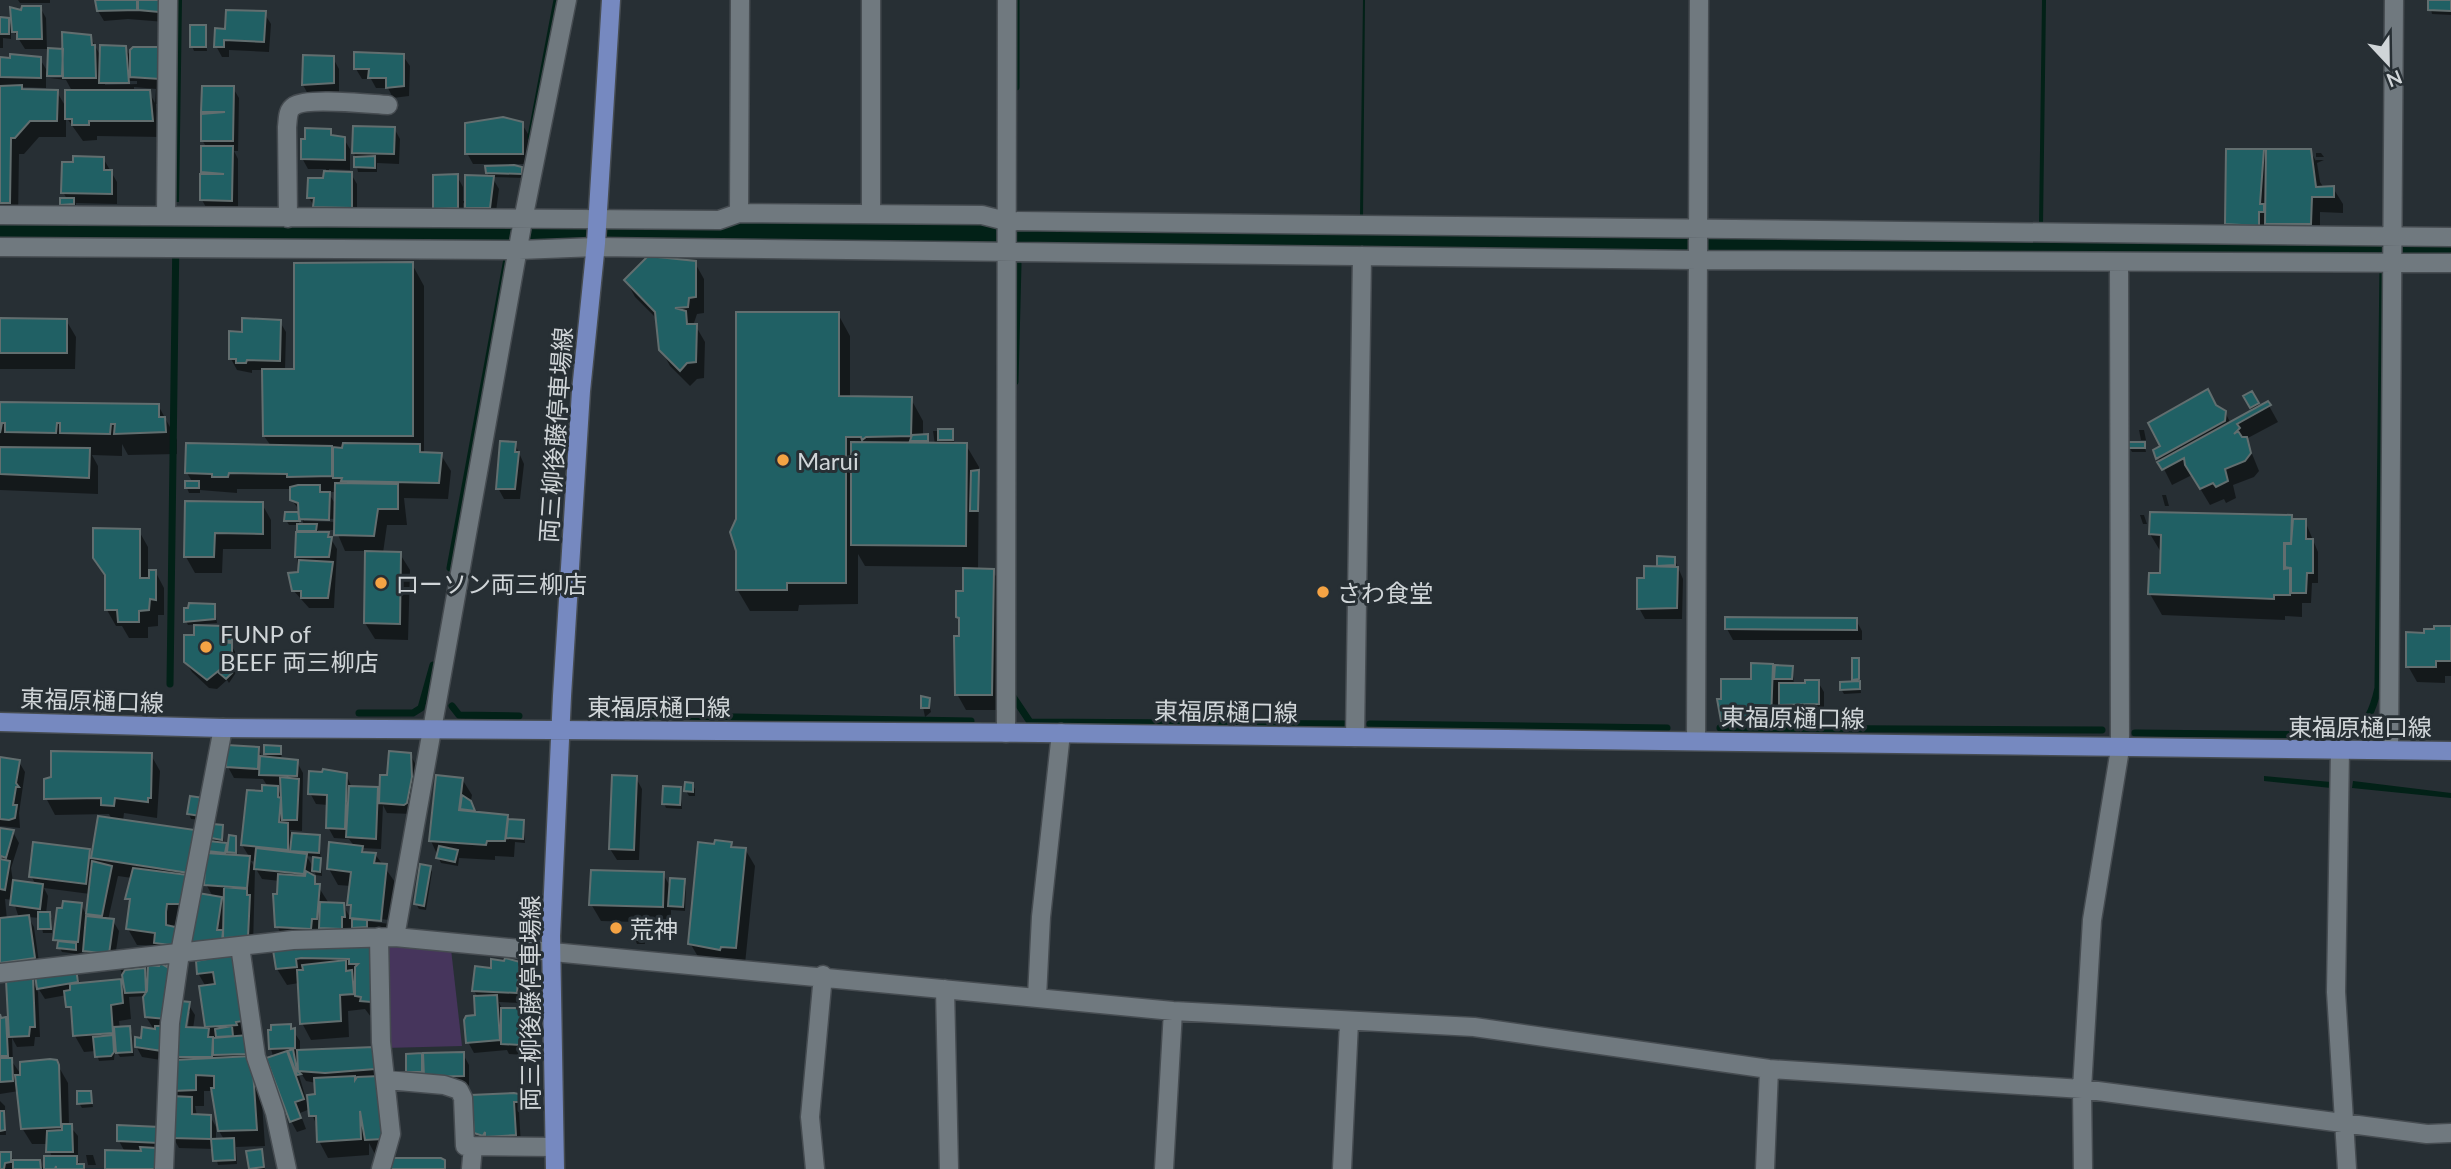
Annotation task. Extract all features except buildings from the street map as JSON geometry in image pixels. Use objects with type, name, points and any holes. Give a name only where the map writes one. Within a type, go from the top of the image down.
[{"type":"main road","name":"両三柳後藤停車場線","points":[[555,1169],[551,952],[581,391],[598,220],[611,0]]},
{"type":"main road","name":"東福原樋口線","points":[[0,722],[223,728],[1061,733],[1696,740],[2120,749],[2451,751]]},
{"type":"street","points":[[166,216],[168,0]]},
{"type":"street","points":[[381,1169],[391,1134],[387,1080],[380,1042],[387,937],[434,729],[523,222],[567,0]]},
{"type":"street","points":[[739,213],[740,0]]},
{"type":"street","points":[[871,0],[871,214]]},
{"type":"street","points":[[1006,733],[1007,0]]},
{"type":"street","points":[[1696,740],[1699,0]]},
{"type":"street","points":[[2389,750],[2394,0]]},
{"type":"street","points":[[288,218],[287,127],[289,112],[294,106],[307,103],[388,105]]},
{"type":"street","points":[[0,215],[523,222],[719,220],[739,213],[871,214],[982,215],[1006,221],[2451,237]]},
{"type":"street","points":[[0,247],[519,248],[596,245],[1362,256],[2451,263]]},
{"type":"street","points":[[1355,737],[1362,256]]},
{"type":"street","points":[[2083,1169],[2082,1089],[2092,920],[2120,749],[2119,262]]},
{"type":"street","points":[[164,1169],[170,1023],[180,953],[223,728]]},
{"type":"street","points":[[1037,997],[1041,917],[1061,733]]},
{"type":"street","points":[[2340,750],[2336,992],[2347,1169]]},
{"type":"street","points":[[0,973],[74,962],[293,940],[387,937],[823,975],[1172,1011],[1474,1027],[1769,1069],[2082,1089],[2343,1123],[2451,1133]]},
{"type":"street","points":[[240,946],[256,1057],[275,1113],[287,1169]]},
{"type":"street","points":[[815,1169],[810,1117],[823,975]]},
{"type":"street","points":[[945,989],[949,1169]]},
{"type":"street","points":[[1164,1169],[1172,1011]]},
{"type":"street","points":[[1342,1169],[1349,1021]]},
{"type":"street","points":[[1765,1169],[1769,1069]]},
{"type":"street","points":[[387,1080],[444,1085],[459,1090],[463,1098],[465,1146],[554,1147]]},
{"type":"street","points":[[471,1169],[474,1146]]},
{"type":"shaded area","points":[[178,0],[182,0],[179,202],[176,202]]},
{"type":"shaded area","points":[[1363,0],[1363,217],[1360,217]]},
{"type":"shaded area","points":[[2042,0],[2046,0],[2043,225],[2039,225]]},
{"type":"shaded area","points":[[2264,776],[2331,782],[2331,788],[2264,781]]},
{"type":"shaded area","points":[[2353,781],[2451,793],[2451,798],[2352,788]]},
{"type":"shaded area","points":[[385,941],[451,949],[462,1046],[385,1048]]},
{"type":"waterway","points":[[531,137],[557,0]]},
{"type":"waterway","points":[[1016,0],[1016,87]]},
{"type":"waterway","points":[[0,229],[1911,243],[2451,251]]},
{"type":"waterway","points":[[170,684],[176,232]]},
{"type":"waterway","points":[[450,568],[507,259]]},
{"type":"waterway","points":[[1015,382],[1018,264]]},
{"type":"waterway","points":[[2135,733],[2346,735],[2360,727],[2368,716],[2378,688],[2383,264]]},
{"type":"waterway","points":[[359,713],[413,713],[421,708],[433,665]]},
{"type":"waterway","points":[[1012,695],[1030,722],[1348,724]]},
{"type":"waterway","points":[[452,706],[459,715],[519,716]]},
{"type":"waterway","points":[[620,715],[971,721]]},
{"type":"waterway","points":[[1370,724],[1667,728]]},
{"type":"waterway","points":[[1720,728],[2102,730]]},
{"type":"place","name":"Marui","points":[[783,460]]},
{"type":"place","name":"ローソン両三柳店","points":[[381,583]]},
{"type":"place","name":"さわ食堂","points":[[1323,592]]},
{"type":"place","name":"FUNP of BEEF 両三柳店","points":[[206,647]]},
{"type":"place","name":"荒神","points":[[616,928]]}]
